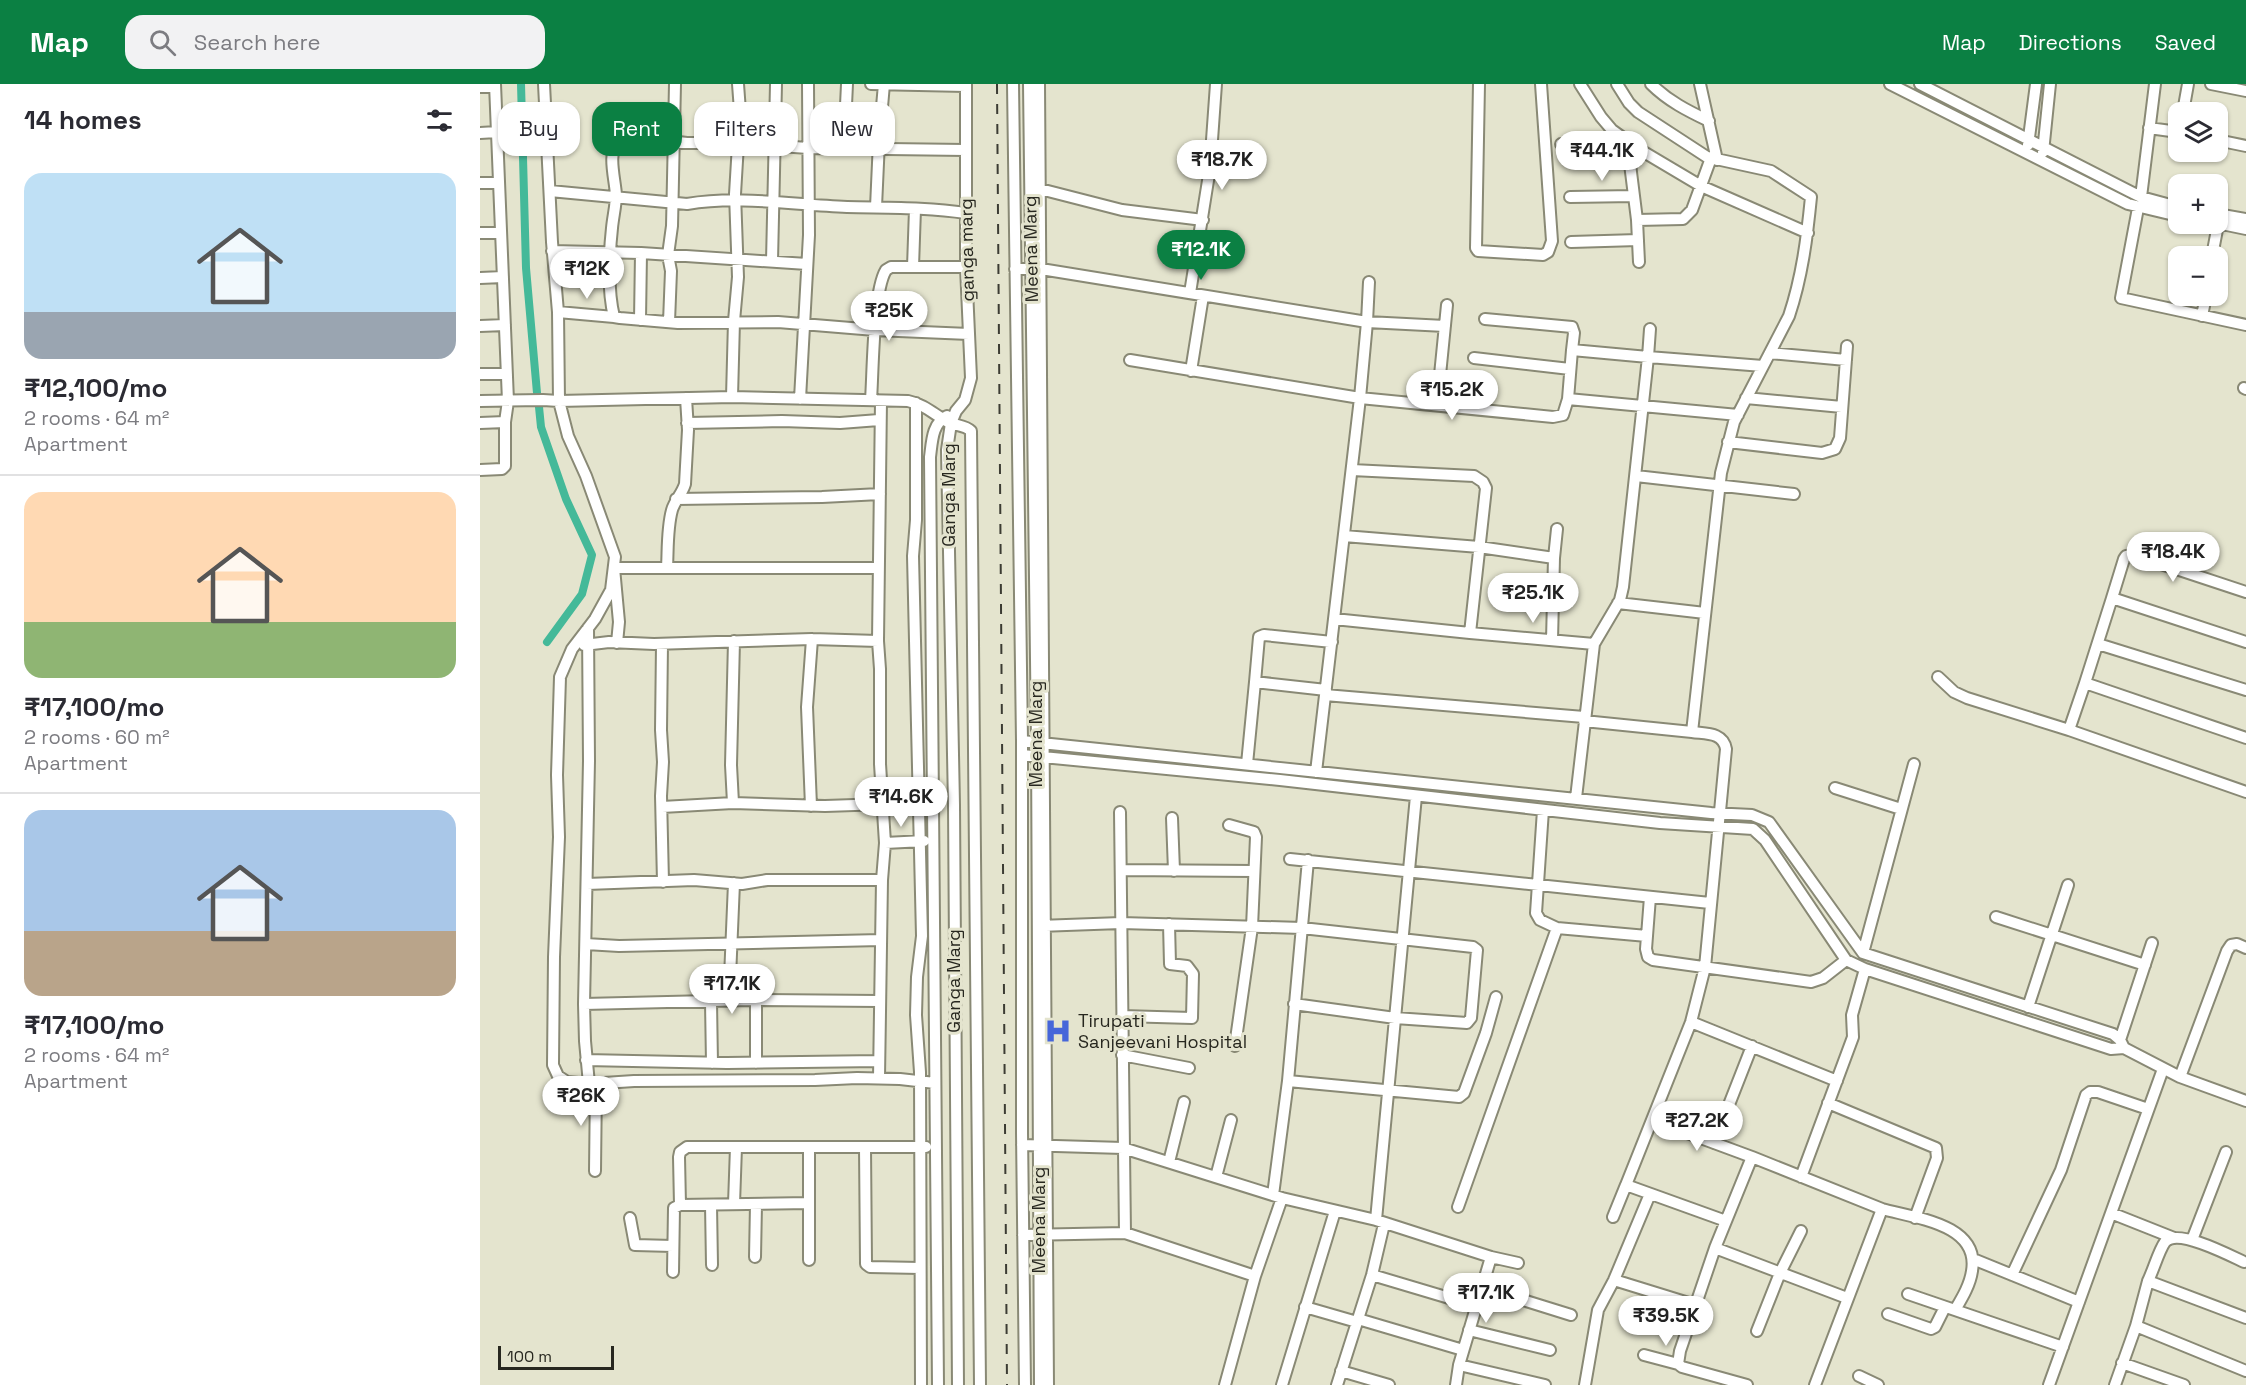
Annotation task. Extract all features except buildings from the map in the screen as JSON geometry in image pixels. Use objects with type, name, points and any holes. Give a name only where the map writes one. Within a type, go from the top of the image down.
[{"type":"street","points":[[544,84],[552,251],[558,312],[559,401],[568,436],[615,557],[611,590],[575,645],[560,677],[557,775],[559,837],[554,957],[553,1065],[558,1076],[567,1082],[592,1084],[634,1081],[879,1078],[934,1083]]},
{"type":"street","points":[[675,84],[675,102]]},
{"type":"street","points":[[738,84],[738,102]]},
{"type":"street","points":[[775,102],[776,84]]},
{"type":"street","points":[[800,399],[809,203],[808,84]]},
{"type":"street","points":[[847,102],[848,84]]},
{"type":"street","points":[[871,84],[966,85]]},
{"type":"street","points":[[882,102],[884,84]]},
{"type":"street","name":"Meena Marg","points":[[1012,84],[1022,741],[1022,1145],[1025,1385]]},
{"type":"street","name":"Meena Marg","points":[[1029,84],[1036,269],[1041,756],[1043,1145],[1041,1385]]},
{"type":"street","points":[[1036,269],[1040,189],[1039,84]]},
{"type":"street","points":[[1190,293],[1210,168],[1216,84]]},
{"type":"street","points":[[1479,84],[1476,248],[1478,251],[1544,255],[1548,252],[1552,242],[1541,84]]},
{"type":"street","points":[[1581,84],[1601,117],[1627,142],[1701,186],[1808,233]]},
{"type":"street","points":[[1617,84],[1629,103],[1638,112],[1714,159],[1771,171],[1811,197],[1808,233],[1795,299],[1789,316],[1738,415],[1728,442],[1719,486],[1692,732]]},
{"type":"street","points":[[1652,84],[1674,102],[1709,121]]},
{"type":"street","points":[[1637,220],[1683,219],[1692,210],[1714,159],[1709,121],[1700,84]]},
{"type":"street","points":[[1890,84],[2042,161],[2168,212]]},
{"type":"street","points":[[1920,84],[2043,147],[2140,202],[2168,206]]},
{"type":"street","points":[[2027,154],[2036,84]]},
{"type":"street","points":[[2042,161],[2050,84]]},
{"type":"street","points":[[2155,84],[2140,202],[2121,298],[2246,325]]},
{"type":"street","points":[[2184,102],[2188,84]]},
{"type":"street","points":[[2211,84],[2246,91]]},
{"type":"street","points":[[480,87],[495,85],[508,400],[505,422],[505,466],[502,469],[480,470]]},
{"type":"street","name":"ganga marg","points":[[956,411],[965,400],[971,378],[966,267],[966,85]]},
{"type":"street","points":[[2149,128],[2168,131]]},
{"type":"street","points":[[480,133],[497,132]]},
{"type":"street","points":[[1561,144],[1627,142]]},
{"type":"street","points":[[1627,142],[1637,220],[1639,262]]},
{"type":"street","points":[[2228,142],[2246,146]]},
{"type":"street","points":[[798,147],[808,148]]},
{"type":"street","points":[[895,150],[966,150]]},
{"type":"street","points":[[614,156],[612,172],[616,196],[610,252],[610,303],[614,317]]},
{"type":"street","points":[[669,322],[671,271],[668,255],[672,226],[674,156]]},
{"type":"street","points":[[732,396],[738,277],[735,199],[738,156]]},
{"type":"street","points":[[771,261],[774,156]]},
{"type":"street","points":[[876,207],[878,156]]},
{"type":"street","points":[[480,183],[499,183]]},
{"type":"street","points":[[1040,189],[1122,210],[1203,220]]},
{"type":"street","points":[[550,191],[687,204],[708,200],[735,199],[847,207],[940,209],[966,213]]},
{"type":"street","points":[[1570,197],[1634,196]]},
{"type":"street","points":[[913,267],[915,209]]},
{"type":"street","points":[[2228,219],[2246,219]]},
{"type":"street","points":[[2228,223],[2246,230]]},
{"type":"street","points":[[480,233],[501,233]]},
{"type":"street","points":[[1571,242],[1638,240]]},
{"type":"street","points":[[552,251],[641,253],[807,264]]},
{"type":"street","points":[[640,320],[641,253]]},
{"type":"street","points":[[879,1078],[880,940],[885,843],[880,764],[877,568],[880,494],[875,330],[884,273],[891,267],[966,267]]},
{"type":"street","points":[[1015,268],[1036,269],[1367,322],[1445,326]]},
{"type":"street","points":[[480,278],[503,278]]},
{"type":"street","points":[[1316,772],[1360,398],[1370,282]]},
{"type":"street","points":[[1191,371],[1203,296]]},
{"type":"street","points":[[1437,405],[1447,305]]},
{"type":"street","points":[[2202,316],[2204,306]]},
{"type":"street","points":[[558,312],[669,322],[778,322],[875,330],[969,333]]},
{"type":"street","points":[[1130,360],[1360,398],[1556,418],[1565,412],[1574,333],[1572,327],[1485,319]]},
{"type":"street","points":[[480,326],[505,325]]},
{"type":"street","points":[[1576,798],[1594,644],[1618,603],[1623,586],[1650,329]]},
{"type":"street","points":[[1728,442],[1830,452],[1838,445],[1847,346]]},
{"type":"street","points":[[1572,350],[1763,366]]},
{"type":"street","points":[[1770,353],[1846,360]]},
{"type":"street","points":[[1474,358],[1570,369]]},
{"type":"street","points":[[480,374],[507,374]]},
{"type":"street","points":[[480,401],[732,396],[916,403],[926,406],[946,421],[968,428],[972,436],[980,1385]]},
{"type":"street","points":[[668,568],[670,519],[676,499],[683,491],[685,484],[686,398]]},
{"type":"street","points":[[1746,398],[1842,406]]},
{"type":"street","points":[[1568,399],[1738,415]]},
{"type":"street","points":[[916,403],[916,520],[913,556],[922,936],[917,977],[916,1016],[921,1146],[921,1385]]},
{"type":"street","name":"Ganga Marg","points":[[938,1385],[930,457],[933,433],[956,411]]},
{"type":"street","points":[[687,423],[782,421],[840,423],[879,420]]},
{"type":"street","name":"Ganga Marg","points":[[946,421],[954,805],[958,1385]]},
{"type":"street","points":[[480,423],[505,422]]},
{"type":"street","points":[[1352,470],[1479,478],[1486,488],[1470,633]]},
{"type":"street","points":[[1636,476],[1794,494]]},
{"type":"street","points":[[676,499],[880,494]]},
{"type":"street","points":[[1552,640],[1557,529]]},
{"type":"street","points":[[1344,536],[1479,547],[1554,558]]},
{"type":"street","points":[[2069,730],[2126,556],[2134,555],[2246,592]]},
{"type":"street","points":[[614,568],[877,568]]},
{"type":"street","points":[[614,568],[619,622],[617,643]]},
{"type":"street","points":[[2112,598],[2246,642]]},
{"type":"street","points":[[1618,603],[1705,613]]},
{"type":"street","points":[[1334,619],[1594,644]]},
{"type":"street","points":[[588,628],[584,1004],[586,1060],[592,1084],[595,1171]]},
{"type":"street","points":[[1247,764],[1259,637],[1264,635],[1332,642]]},
{"type":"street","points":[[575,645],[812,639],[878,641]]},
{"type":"street","points":[[811,806],[807,707],[812,639]]},
{"type":"street","points":[[733,803],[731,765],[734,641]]},
{"type":"street","points":[[662,644],[663,882]]},
{"type":"street","points":[[2098,644],[2246,690]]},
{"type":"street","points":[[1938,676],[1954,692],[1967,698],[2069,730],[2246,792]]},
{"type":"street","points":[[1256,682],[1326,692],[1692,732],[1718,736],[1725,743],[1706,967],[1691,1022],[1613,1217]]},
{"type":"street","points":[[2085,683],[2246,738]]},
{"type":"street","points":[[1022,741],[1752,815],[1769,822],[1863,953],[2113,1034],[2122,1044],[2163,1069],[2246,1101]]},
{"type":"street","points":[[1022,755],[1660,823],[1753,829],[1765,840],[1846,960],[1865,969],[2111,1049],[2122,1044],[2152,943]]},
{"type":"street","points":[[1863,953],[1914,764]]},
{"type":"street","points":[[1835,788],[1901,809]]},
{"type":"street","points":[[1337,1385],[1372,1275],[1380,1222],[1387,1090],[1416,796]]},
{"type":"street","points":[[662,807],[733,803],[811,806],[884,804]]},
{"type":"street","points":[[1543,810],[1537,884],[1537,915],[1540,920],[1557,928],[1647,936]]},
{"type":"street","points":[[1120,812],[1125,1233]]},
{"type":"street","points":[[1172,818],[1174,871]]},
{"type":"street","points":[[1229,825],[1254,832],[1256,837],[1252,927],[1234,1046]]},
{"type":"street","points":[[885,843],[933,841]]},
{"type":"street","points":[[1290,859],[1710,903]]},
{"type":"street","points":[[1224,1385],[1277,1197],[1308,860]]},
{"type":"street","points":[[1121,870],[1254,871]]},
{"type":"street","points":[[587,884],[694,880],[734,883],[767,880],[882,880]]},
{"type":"street","points":[[729,1001],[734,883]]},
{"type":"street","points":[[2028,1007],[2068,885]]},
{"type":"street","points":[[1650,897],[1646,950],[1648,957],[1653,960],[1811,982],[1823,978],[1846,960]]},
{"type":"street","points":[[1996,917],[2145,965]]},
{"type":"street","points":[[1023,926],[1121,923],[1302,928],[1473,947],[1476,948],[1478,954],[1471,1018],[1467,1023],[1395,1018],[1294,1004]]},
{"type":"street","points":[[1122,1016],[1192,1018],[1193,974],[1187,966],[1170,964],[1169,924]]},
{"type":"street","points":[[1458,1207],[1557,928]]},
{"type":"street","points":[[586,944],[619,946],[880,940]]},
{"type":"street","points":[[2181,1077],[2227,951],[2231,945],[2237,944],[2246,948]]},
{"type":"street","points":[[1801,1177],[1853,1037],[1854,1007],[1865,969]]},
{"type":"street","points":[[1288,1081],[1459,1097],[1464,1093],[1486,1034],[1496,997]]},
{"type":"street","points":[[584,1004],[756,1000],[879,1001]]},
{"type":"street","points":[[756,1000],[756,1063]]},
{"type":"street","points":[[711,1002],[712,1063]]},
{"type":"street","points":[[1691,1022],[1837,1081]]},
{"type":"street","points":[[1714,1143],[1752,1047]]},
{"type":"street","points":[[1122,1055],[1189,1068]]},
{"type":"street","points":[[586,1060],[712,1063],[879,1061]]},
{"type":"street","points":[[2049,1385],[2163,1069]]},
{"type":"street","points":[[2012,1275],[2061,1170],[2086,1095],[2090,1092],[2098,1092],[2148,1109]]},
{"type":"street","points":[[1169,1162],[1184,1102]]},
{"type":"street","points":[[1828,1103],[1936,1148],[1937,1158],[1915,1218]]},
{"type":"street","points":[[1216,1177],[1231,1120]]},
{"type":"street","points":[[1652,1120],[1882,1209],[1939,1224],[1962,1236],[1973,1259],[1972,1272],[1966,1292],[1935,1327],[1931,1329],[1887,1314]]},
{"type":"street","points":[[1022,1145],[1123,1148],[1277,1197],[1380,1222],[1491,1257],[1518,1263]]},
{"type":"street","points":[[680,1205],[679,1157],[683,1149],[687,1147],[935,1147]]},
{"type":"street","points":[[734,1204],[736,1147]]},
{"type":"street","points":[[809,1147],[809,1260]]},
{"type":"street","points":[[865,1147],[866,1264],[870,1267],[920,1268]]},
{"type":"street","points":[[2192,1240],[2226,1152]]},
{"type":"street","points":[[1678,1364],[1715,1248],[1752,1157]]},
{"type":"street","points":[[1626,1185],[1726,1221]]},
{"type":"street","points":[[1585,1385],[1598,1310],[1614,1280],[1650,1194]]},
{"type":"street","points":[[673,1272],[674,1208],[680,1205],[809,1203]]},
{"type":"street","points":[[711,1204],[712,1265]]},
{"type":"street","points":[[755,1257],[756,1204]]},
{"type":"street","points":[[1815,1385],[1882,1209]]},
{"type":"street","points":[[1281,1385],[1335,1211]]},
{"type":"street","points":[[2111,1213],[2174,1238],[2192,1240],[2245,1260]]},
{"type":"street","points":[[630,1218],[635,1245],[673,1246]]},
{"type":"street","points":[[1757,1331],[1780,1273],[1801,1231]]},
{"type":"street","points":[[1023,1235],[1125,1233],[1255,1276]]},
{"type":"street","points":[[1043,1234],[1048,1385]]},
{"type":"street","points":[[2115,1385],[2136,1326],[2148,1281],[2165,1242],[2174,1238]]},
{"type":"street","points":[[1715,1248],[1847,1298]]},
{"type":"street","points":[[1456,1385],[1463,1350],[1491,1257]]},
{"type":"street","points":[[1973,1259],[2079,1302]]},
{"type":"street","points":[[1372,1275],[1476,1306]]},
{"type":"street","points":[[1614,1280],[1695,1305]]},
{"type":"street","points":[[2148,1281],[2246,1318]]},
{"type":"street","points":[[1482,1287],[1572,1315]]},
{"type":"street","points":[[1908,1294],[2063,1347]]},
{"type":"street","points":[[1305,1307],[1463,1350]]},
{"type":"street","points":[[2136,1326],[2246,1371]]},
{"type":"street","points":[[1469,1330],[1550,1350]]},
{"type":"street","points":[[1644,1355],[1747,1385]]},
{"type":"street","points":[[2122,1363],[2184,1385]]},
{"type":"street","points":[[1459,1365],[1545,1385]]},
{"type":"street","points":[[1341,1371],[1389,1385]]},
{"type":"street","points":[[1859,1376],[1878,1385]]},
{"type":"waterway","points":[[521,84],[526,268],[537,393]]},
{"type":"waterway","points":[[539,407],[541,427],[566,499],[592,555],[582,594],[547,642]]},
{"type":"railway","points":[[997,84],[1007,1385]]},
{"type":"place","name":"Tirupati Sanjeevani Hospital","points":[[1058,1031]]}]
